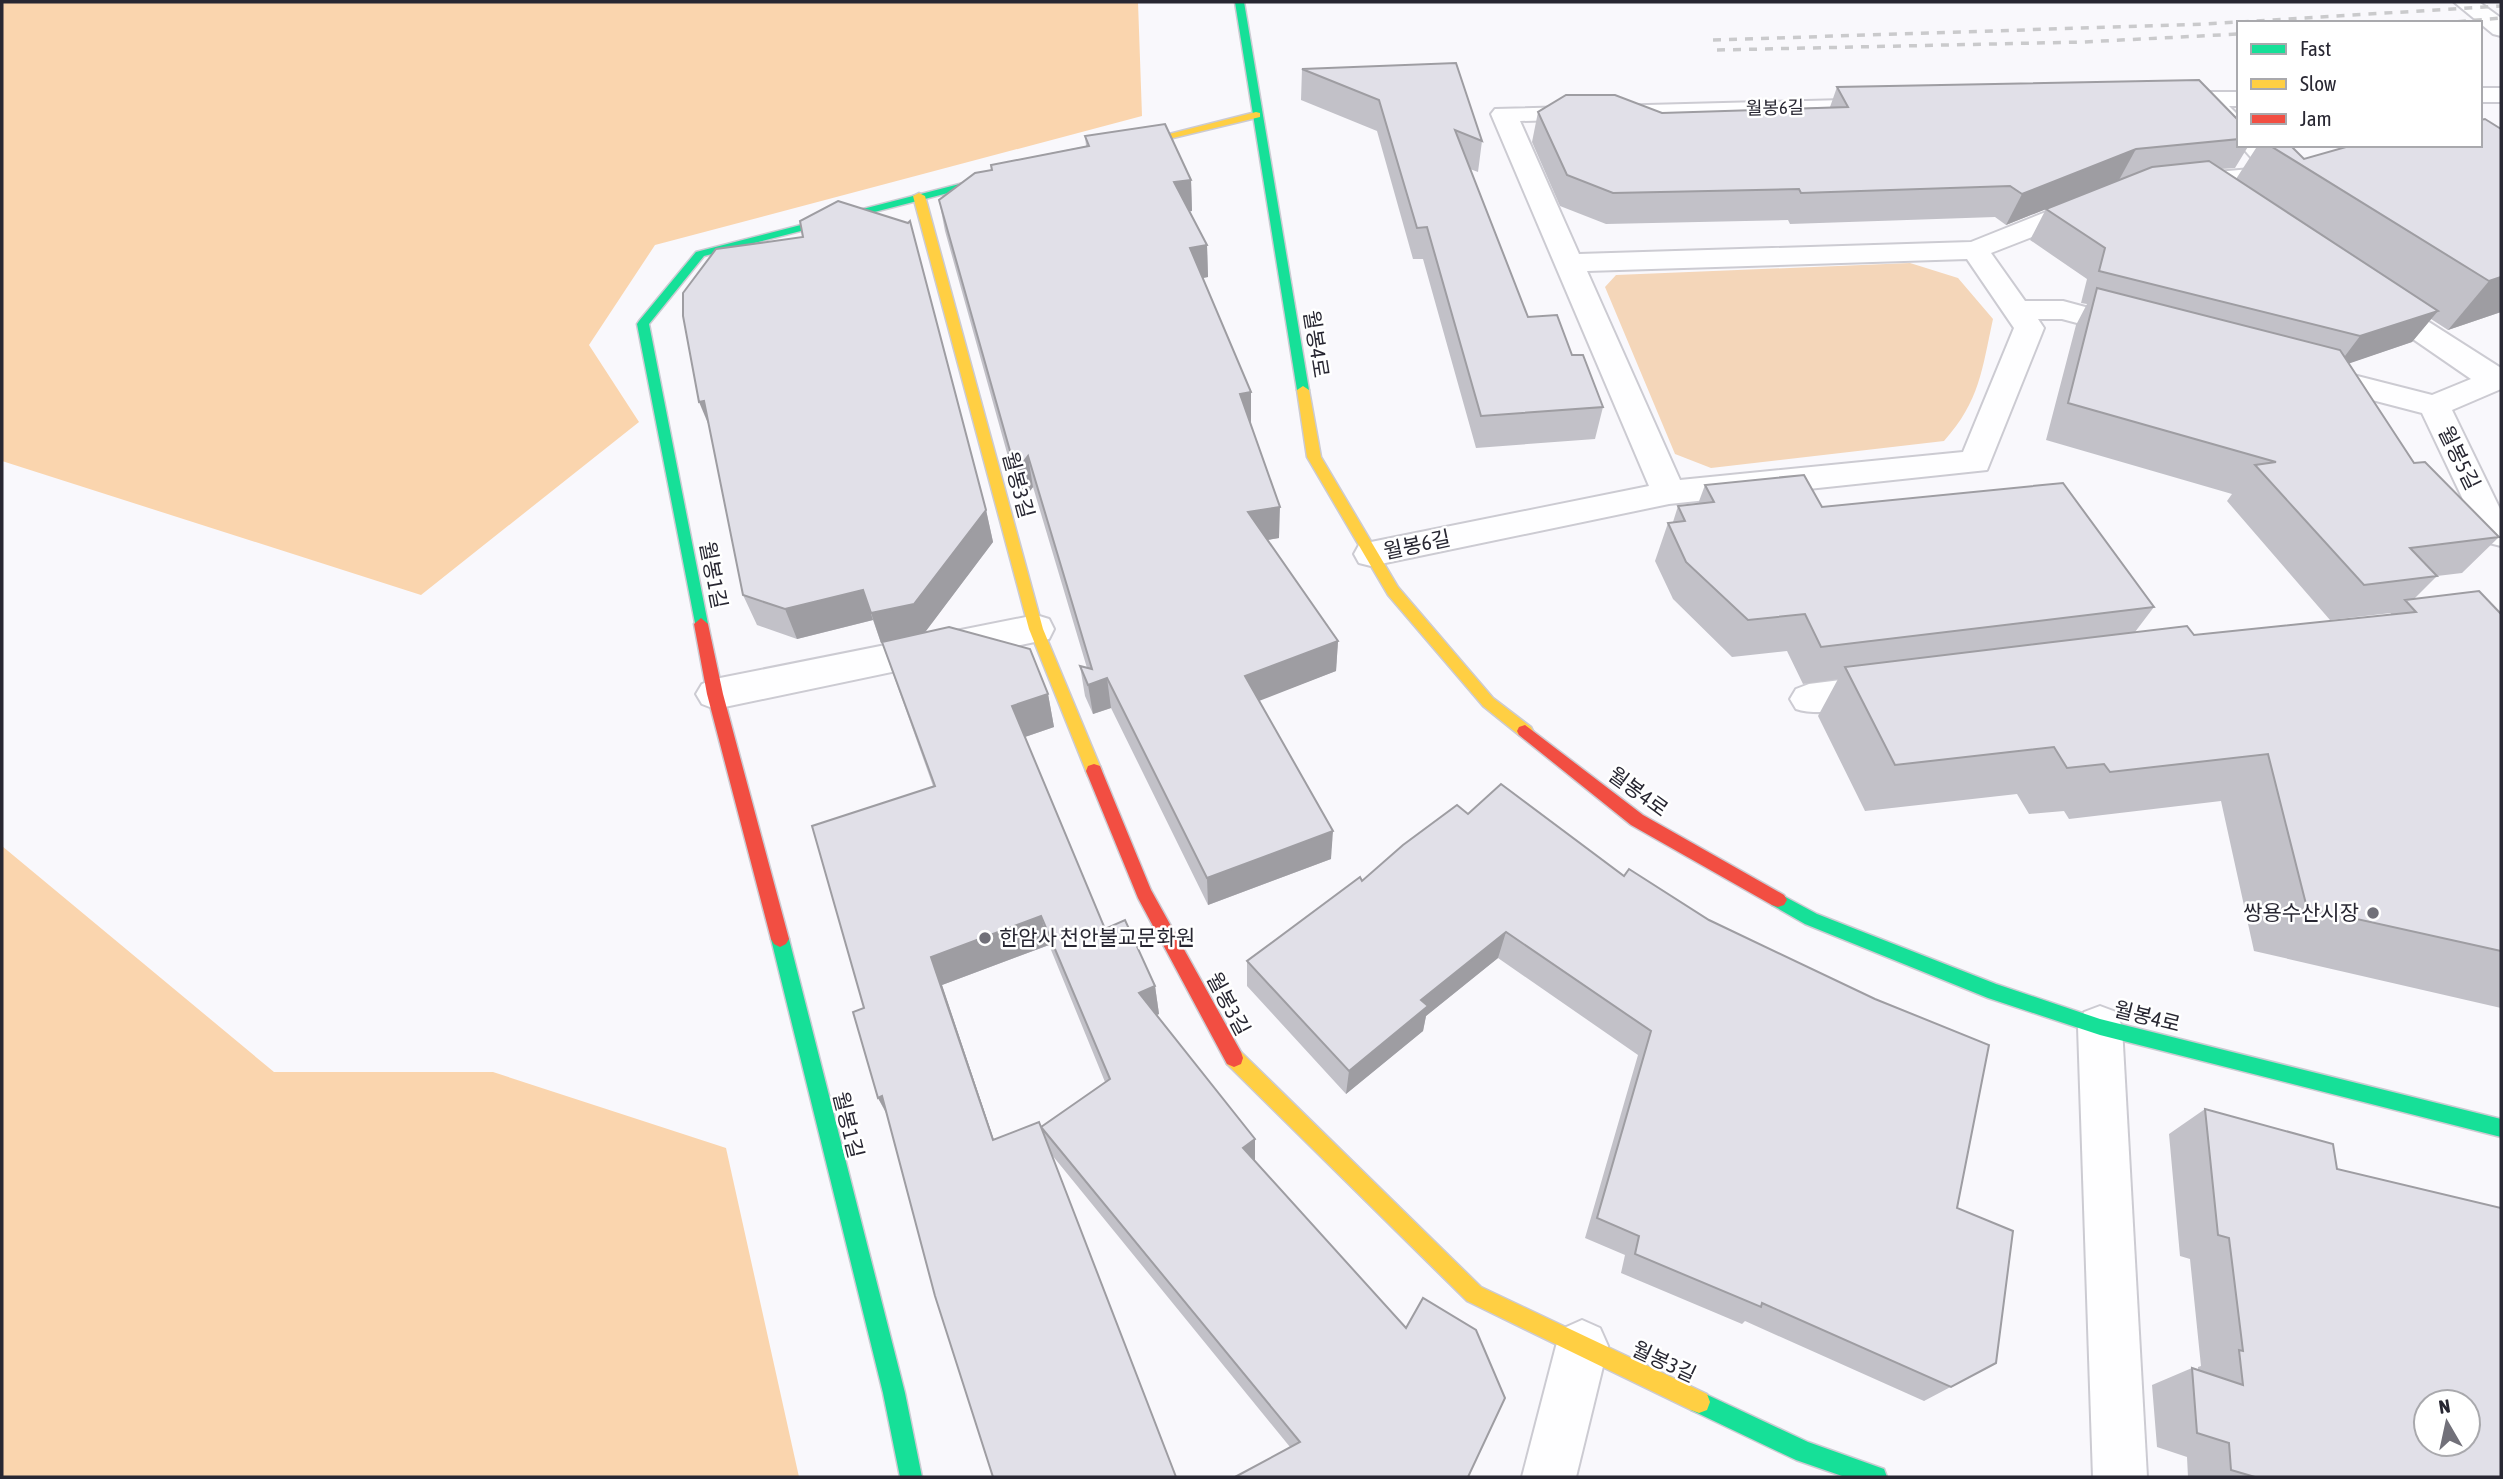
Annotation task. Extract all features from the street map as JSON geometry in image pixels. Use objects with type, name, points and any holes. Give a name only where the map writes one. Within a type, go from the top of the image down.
[{"type":"street","name":"월봉4로","points":[[1239,2],[1314,457],[1393,591],[1488,702],[1637,820],[1811,919],[1994,992],[2100,1027],[2501,1128]]},
{"type":"street","points":[[2465,2],[2501,29]]},
{"type":"street","points":[[2482,95],[2501,95]]},
{"type":"street","points":[[2208,99],[2237,129]]},
{"type":"street","points":[[2180,100],[2237,99]]},
{"type":"street","name":"월봉6길","points":[[1669,493],[1504,114],[1904,106]]},
{"type":"street","points":[[1108,150],[1256,115]]},
{"type":"street","points":[[2156,186],[2259,176],[2271,163],[2255,147]]},
{"type":"street","name":"월봉1길","points":[[911,1477],[881,1340],[715,694],[643,324],[700,254],[1027,170]]},
{"type":"street","points":[[2197,182],[2232,205]]},
{"type":"street","points":[[1569,262],[1976,250],[2116,193]]},
{"type":"street","name":"월봉3길","points":[[919,196],[1036,629],[1144,892],[1237,1064],[1474,1294],[1804,1452],[1876,1477]]},
{"type":"street","name":"월봉6길","points":[[1371,554],[1669,493],[1975,462],[2029,328],[1976,250]]},
{"type":"street","points":[[2358,289],[2499,379]]},
{"type":"street","points":[[2017,310],[2063,310],[2155,334]]},
{"type":"street","points":[[2288,369],[2434,406]]},
{"type":"street","name":"월봉5길","points":[[2499,379],[2434,406],[2490,523],[2501,534]]},
{"type":"street","points":[[715,694],[1036,629]]},
{"type":"street","points":[[1809,699],[1919,686]]},
{"type":"street","points":[[2100,1027],[2120,1477]]},
{"type":"street","points":[[1549,1477],[1582,1346]]},
{"type":"shaded area","points":[[2,2],[1138,2],[1142,116],[655,245],[589,345],[639,422],[421,595],[2,461]]},
{"type":"shaded area","points":[[1910,263],[1958,278],[1993,319],[1978,384],[1965,412],[1944,441],[1711,468],[1675,454],[1605,287],[1616,275]]},
{"type":"shaded area","points":[[2,846],[274,1072],[493,1072],[726,1148],[799,1477],[2,1477]]},
{"type":"building","points":[[1456,63],[1482,141],[1455,130],[1528,317],[1557,315],[1572,355],[1583,355],[1603,407],[1481,416],[1427,227],[1417,228],[1379,100],[1302,69]]},
{"type":"building","points":[[2199,80],[2237,119],[2237,139],[2136,149],[2022,194],[2010,186],[1801,193],[1799,189],[1613,193],[1567,175],[1538,112],[1566,95],[1615,95],[1662,113],[1848,107],[1837,87]]},
{"type":"building","points":[[2482,120],[2501,129],[2501,277],[2489,281],[2272,147],[2292,147],[2304,159],[2346,147],[2482,147]]},
{"type":"building","points":[[1165,124],[1191,180],[1174,182],[1207,245],[1190,248],[1251,392],[1240,394],[1280,507],[1248,512],[1338,641],[1245,676],[1333,831],[1207,878],[1107,678],[1088,685],[1080,666],[1092,669],[1028,456],[1016,472],[939,200],[975,173],[992,170],[991,165],[1089,146],[1085,136]]},
{"type":"building","points":[[2209,161],[2438,311],[2360,336],[2099,271],[2105,248],[2046,209],[2152,167]]},
{"type":"building","points":[[838,201],[908,223],[910,221],[986,510],[914,604],[871,613],[863,590],[785,609],[743,595],[704,401],[699,402],[683,316],[683,293],[716,249],[803,237],[800,221]]},
{"type":"building","points":[[2097,288],[2340,350],[2414,463],[2425,462],[2499,537],[2410,548],[2437,576],[2364,585],[2255,465],[2276,462],[2068,403]]},
{"type":"building","points":[[1804,475],[1822,507],[2063,483],[2154,607],[1821,647],[1805,614],[1748,620],[1686,562],[1668,523],[1685,521],[1678,506],[1714,502],[1705,485]]},
{"type":"building","points":[[2479,591],[2501,614],[2501,951],[2307,908],[2268,754],[2110,772],[2104,764],[2067,768],[2054,747],[1895,765],[1845,667],[2187,626],[2194,635],[2416,612],[2405,600]]},
{"type":"building","points":[[949,627],[1030,649],[1048,694],[1012,706],[1105,929],[1125,920],[1155,986],[1139,993],[1255,1139],[1243,1148],[1406,1328],[1423,1298],[1476,1330],[1505,1398],[1468,1477],[1235,1477],[1300,1442],[1041,1127],[1176,1477],[993,1477],[935,1296],[882,1096],[878,1098],[853,1012],[864,1008],[812,826],[935,786],[882,642]],"holes":[[[1041,916],[1110,1079],[1041,1127],[1039,1122],[993,1140],[931,957]]]},
{"type":"building","points":[[1501,784],[1624,876],[1629,869],[1709,920],[1875,999],[1989,1045],[1957,1208],[2013,1231],[1996,1363],[1951,1387],[1762,1303],[1761,1307],[1635,1254],[1639,1236],[1597,1218],[1651,1031],[1506,932],[1421,1000],[1428,1006],[1349,1071],[1247,961],[1360,877],[1362,881],[1403,845],[1457,805],[1468,814]]},
{"type":"building","points":[[2205,1109],[2333,1144],[2337,1169],[2501,1208],[2501,1477],[2255,1477],[2231,1470],[2229,1443],[2197,1433],[2192,1368],[2243,1385],[2239,1350],[2243,1351],[2229,1238],[2218,1235]]},
{"type":"railway","points":[[2255,21],[2501,6]]},
{"type":"railway","points":[[2466,21],[2501,18]]},
{"type":"railway","points":[[1713,40],[2237,22]]},
{"type":"railway","points":[[1717,50],[2083,42],[2237,34]]},
{"type":"traffic: fast","points":[[1239,2],[1303,390]]},
{"type":"traffic: fast","points":[[701,624],[643,324],[700,254],[1006,175]]},
{"type":"traffic: fast","points":[[1778,900],[1811,919],[1994,992],[2100,1027],[2501,1128]]},
{"type":"traffic: fast","points":[[780,939],[894,1393],[911,1477]]},
{"type":"traffic: fast","points":[[1699,1402],[1804,1452],[1876,1477]]},
{"type":"traffic: slow","points":[[1119,148],[1256,115]]},
{"type":"traffic: slow","points":[[919,196],[1036,629],[1094,771]]},
{"type":"traffic: slow","points":[[1303,390],[1314,457],[1393,591],[1488,702],[1525,731]]},
{"type":"traffic: slow","points":[[1234,1058],[1474,1294],[1699,1402]]},
{"type":"traffic: jam","points":[[701,624],[715,694],[780,939]]},
{"type":"traffic: jam","points":[[1525,731],[1637,820],[1778,900]]},
{"type":"traffic: jam","points":[[1094,771],[1144,893],[1234,1058]]},
{"type":"place","name":"쌍용수산시장","points":[[2373,913]]},
{"type":"place","name":"한암사 천안불교문화원","points":[[985,938]]}]
